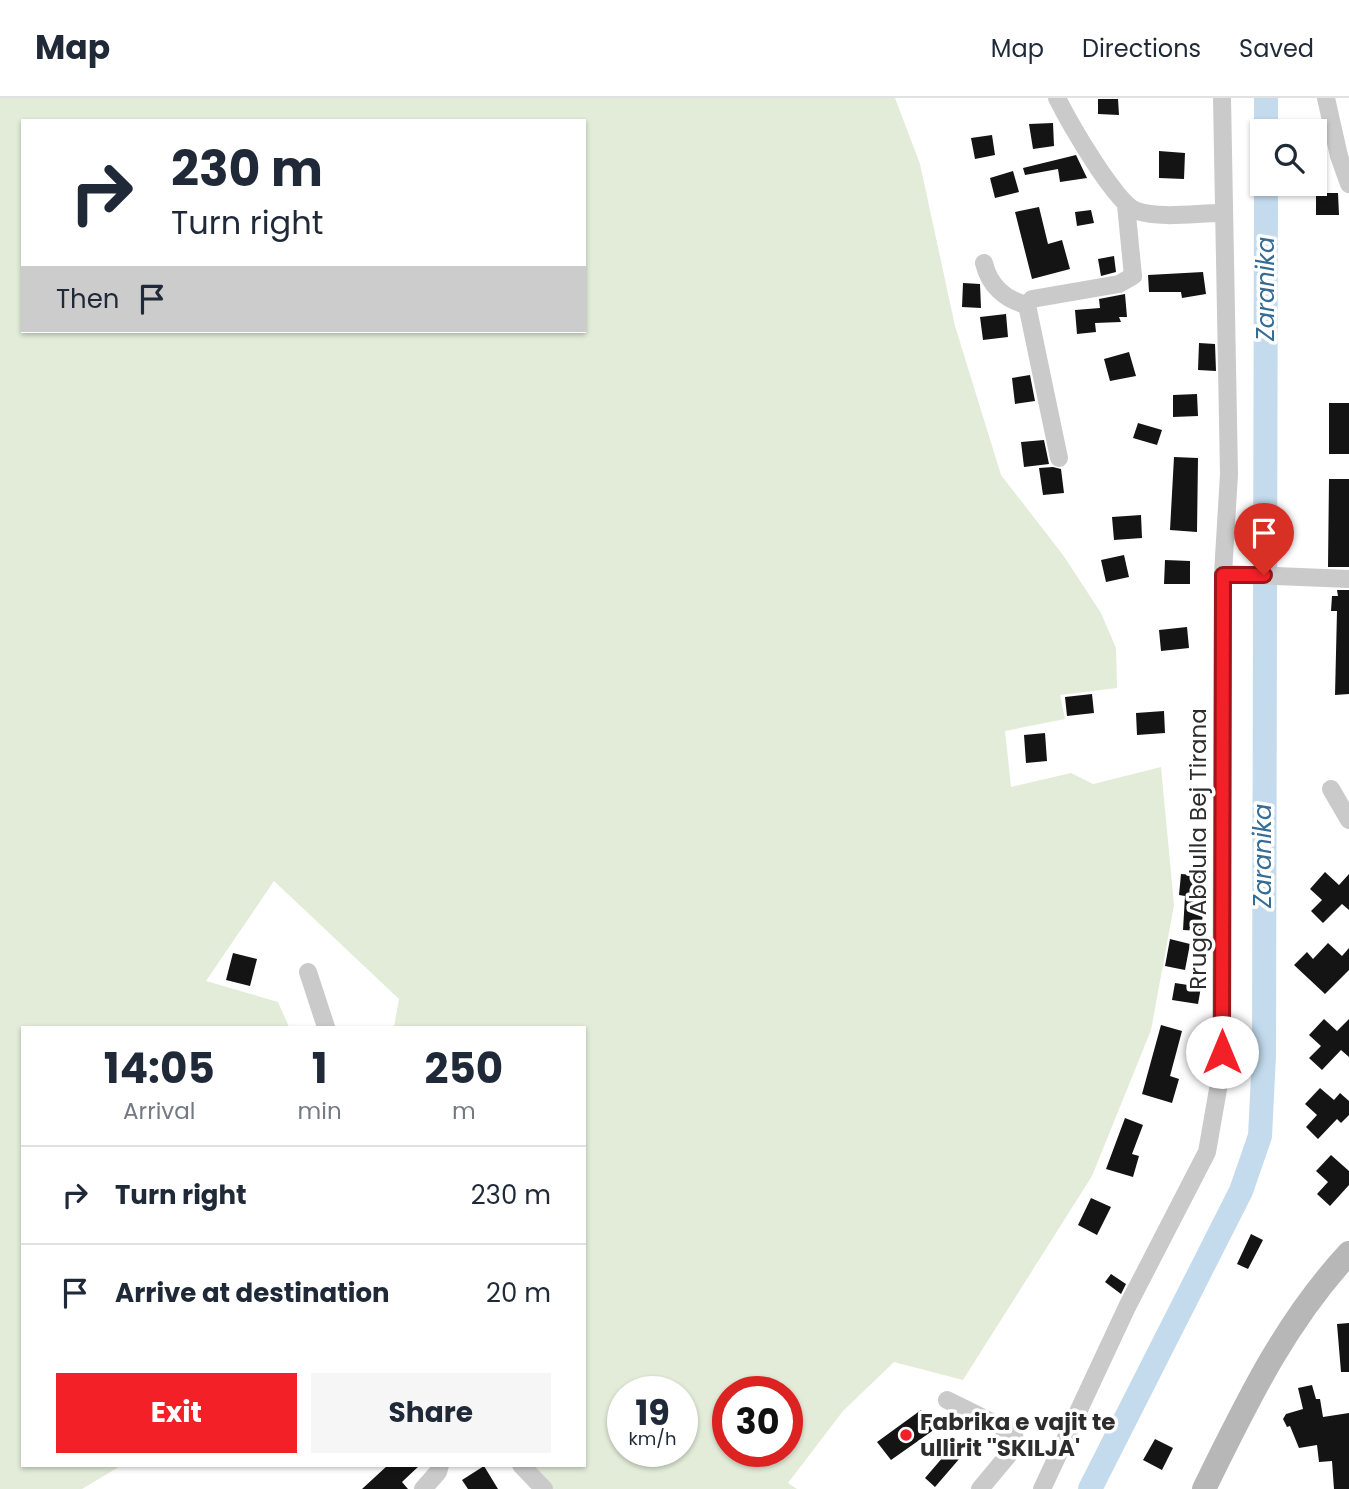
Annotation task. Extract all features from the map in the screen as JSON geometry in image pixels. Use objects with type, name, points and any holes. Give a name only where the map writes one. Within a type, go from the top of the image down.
[{"type":"main road","points":[[1204,1489],[1242,1411],[1299,1312],[1349,1253]]},
{"type":"street","points":[[1027,305],[1032,299],[1119,284],[1133,276],[1126,205],[1057,98]]},
{"type":"street","name":"Rruga Abdulla Bej Tirana","points":[[1042,1489],[1127,1307],[1206,1152],[1221,1072],[1223,575],[1229,474],[1222,98]]},
{"type":"street","points":[[1326,98],[1343,139],[1349,184]]},
{"type":"street","points":[[1126,205],[1146,213],[1223,213]]},
{"type":"street","points":[[984,263],[987,276],[994,286],[1014,302],[1027,305]]},
{"type":"street","points":[[1027,305],[1059,458]]},
{"type":"street","points":[[1223,575],[1349,579]]},
{"type":"street","points":[[1331,789],[1349,820]]},
{"type":"street","points":[[308,972],[326,1026]]},
{"type":"street","points":[[947,1400],[1014,1433],[1015,1447],[980,1489]]},
{"type":"street","points":[[423,1489],[439,1467]]},
{"type":"street","points":[[523,1467],[544,1489]]},
{"type":"green space","points":[[0,98],[895,98],[920,164],[955,326],[1001,475],[1063,555],[1101,613],[1116,648],[1117,688],[1060,695],[1065,719],[1005,731],[1011,787],[1071,773],[1093,784],[1161,767],[1174,905],[1151,1030],[1092,1176],[963,1380],[894,1362],[843,1411],[803,1463],[803,1376],[712,1376],[712,1467],[800,1467],[788,1483],[797,1489],[547,1489],[532,1467],[586,1467],[586,1026],[394,1026],[399,999],[274,881],[206,981],[278,1002],[289,1026],[21,1026],[21,1467],[119,1467],[82,1489],[0,1489]]},
{"type":"building","points":[[1098,99],[1118,99],[1119,115],[1098,114]]},
{"type":"building","points":[[1053,123],[1054,146],[1033,149],[1029,124]]},
{"type":"building","points":[[992,135],[995,155],[975,159],[971,138]]},
{"type":"building","points":[[1159,151],[1185,153],[1184,179],[1159,178]]},
{"type":"building","points":[[1076,155],[1087,178],[1060,182],[1058,169],[1025,175],[1023,168]]},
{"type":"building","points":[[1013,171],[1019,192],[995,198],[990,178]]},
{"type":"building","points":[[1338,193],[1339,215],[1316,215],[1316,196]]},
{"type":"building","points":[[1039,207],[1048,244],[1062,240],[1070,269],[1032,279],[1015,212]]},
{"type":"building","points":[[1091,210],[1094,223],[1077,226],[1075,212]]},
{"type":"building","points":[[1114,256],[1116,272],[1101,276],[1098,259]]},
{"type":"building","points":[[1203,272],[1206,294],[1182,298],[1181,292],[1149,292],[1148,275]]},
{"type":"building","points":[[963,283],[980,284],[981,308],[962,307]]},
{"type":"building","points":[[1125,294],[1127,317],[1119,317],[1121,322],[1095,323],[1096,332],[1077,334],[1075,310],[1100,308],[1099,299]]},
{"type":"building","points":[[1006,314],[1008,337],[983,340],[980,317]]},
{"type":"building","points":[[1199,343],[1215,344],[1216,371],[1198,370]]},
{"type":"building","points":[[1129,352],[1136,376],[1110,381],[1104,359]]},
{"type":"building","points":[[1030,375],[1035,401],[1015,404],[1012,378]]},
{"type":"building","points":[[1197,394],[1198,416],[1173,417],[1173,395]]},
{"type":"building","points":[[1329,403],[1349,403],[1349,454],[1329,454]]},
{"type":"building","points":[[1138,423],[1162,430],[1157,445],[1133,438]]},
{"type":"building","points":[[1044,440],[1049,464],[1024,467],[1021,442]]},
{"type":"building","points":[[1174,457],[1198,458],[1197,532],[1170,530]]},
{"type":"building","points":[[1039,468],[1061,469],[1064,493],[1043,495]]},
{"type":"building","points":[[1329,479],[1349,479],[1349,567],[1328,567]]},
{"type":"building","points":[[1141,515],[1142,538],[1114,540],[1112,517]]},
{"type":"building","points":[[1124,555],[1129,577],[1106,582],[1101,560]]},
{"type":"building","points":[[1165,560],[1190,561],[1190,584],[1164,584]]},
{"type":"building","points":[[1337,590],[1349,590],[1349,694],[1335,695],[1337,611],[1331,611],[1332,596],[1338,596]]},
{"type":"building","points":[[1187,627],[1189,648],[1161,651],[1159,630]]},
{"type":"building","points":[[1092,694],[1094,713],[1067,716],[1065,697]]},
{"type":"building","points":[[1164,711],[1165,733],[1137,735],[1136,713]]},
{"type":"building","points":[[1045,733],[1047,761],[1026,763],[1024,735]]},
{"type":"building","points":[[1325,872],[1339,885],[1349,874],[1349,910],[1342,904],[1323,923],[1311,911],[1322,900],[1310,889]]},
{"type":"building","points":[[1181,874],[1207,876],[1201,931],[1183,930],[1185,896],[1179,895]]},
{"type":"building","points":[[1170,939],[1190,944],[1185,970],[1165,966]]},
{"type":"building","points":[[1328,943],[1342,956],[1349,948],[1349,970],[1325,994],[1294,965],[1307,952],[1313,959]]},
{"type":"building","points":[[233,953],[257,959],[250,986],[226,980]]},
{"type":"building","points":[[1175,983],[1201,987],[1198,1004],[1172,1000]]},
{"type":"building","points":[[1324,1019],[1337,1031],[1349,1019],[1349,1057],[1341,1050],[1322,1070],[1309,1058],[1321,1046],[1309,1035]]},
{"type":"building","points":[[1161,1025],[1182,1031],[1170,1076],[1179,1079],[1172,1103],[1142,1094]]},
{"type":"building","points":[[1320,1088],[1334,1100],[1340,1093],[1349,1101],[1349,1115],[1341,1123],[1337,1119],[1318,1139],[1306,1127],[1317,1115],[1305,1104]]},
{"type":"building","points":[[1125,1118],[1143,1125],[1132,1154],[1139,1156],[1133,1177],[1106,1169]]},
{"type":"building","points":[[1331,1155],[1349,1171],[1349,1185],[1330,1206],[1317,1194],[1328,1182],[1316,1171]]},
{"type":"building","points":[[1091,1198],[1111,1207],[1097,1235],[1078,1225]]},
{"type":"building","points":[[1251,1234],[1263,1240],[1248,1269],[1237,1264]]},
{"type":"building","points":[[1111,1274],[1126,1284],[1121,1294],[1105,1282]]},
{"type":"building","points":[[1349,1323],[1349,1372],[1341,1372],[1337,1324]]},
{"type":"building","points":[[1312,1385],[1316,1399],[1320,1399],[1323,1417],[1349,1413],[1349,1489],[1334,1489],[1332,1461],[1319,1462],[1317,1445],[1299,1448],[1290,1426],[1287,1427],[1283,1419],[1286,1414],[1303,1409],[1298,1388]]},
{"type":"building","name":"Fabrika e vajit te ullirit ''SKILJA'","points":[[921,1410],[935,1429],[891,1460],[877,1442]]},
{"type":"building","points":[[1155,1439],[1173,1448],[1162,1470],[1143,1460]]},
{"type":"building","points":[[950,1449],[960,1458],[935,1487],[925,1478]]},
{"type":"building","points":[[386,1467],[418,1467],[402,1482],[408,1489],[362,1489]]},
{"type":"building","points":[[485,1467],[498,1489],[468,1489],[462,1480]]},
{"type":"waterway","name":"Zaranika","points":[[1266,98],[1266,119]]},
{"type":"waterway","name":"Zaranika","points":[[1090,1489],[1241,1191],[1260,1136],[1264,1055],[1266,196]]},
{"type":"place","name":"Fabrika e vajit te ullirit ''SKILJA'","points":[[906,1435]]},
{"type":"route","points":[[1222,1052],[1223,575],[1264,575]]}]
